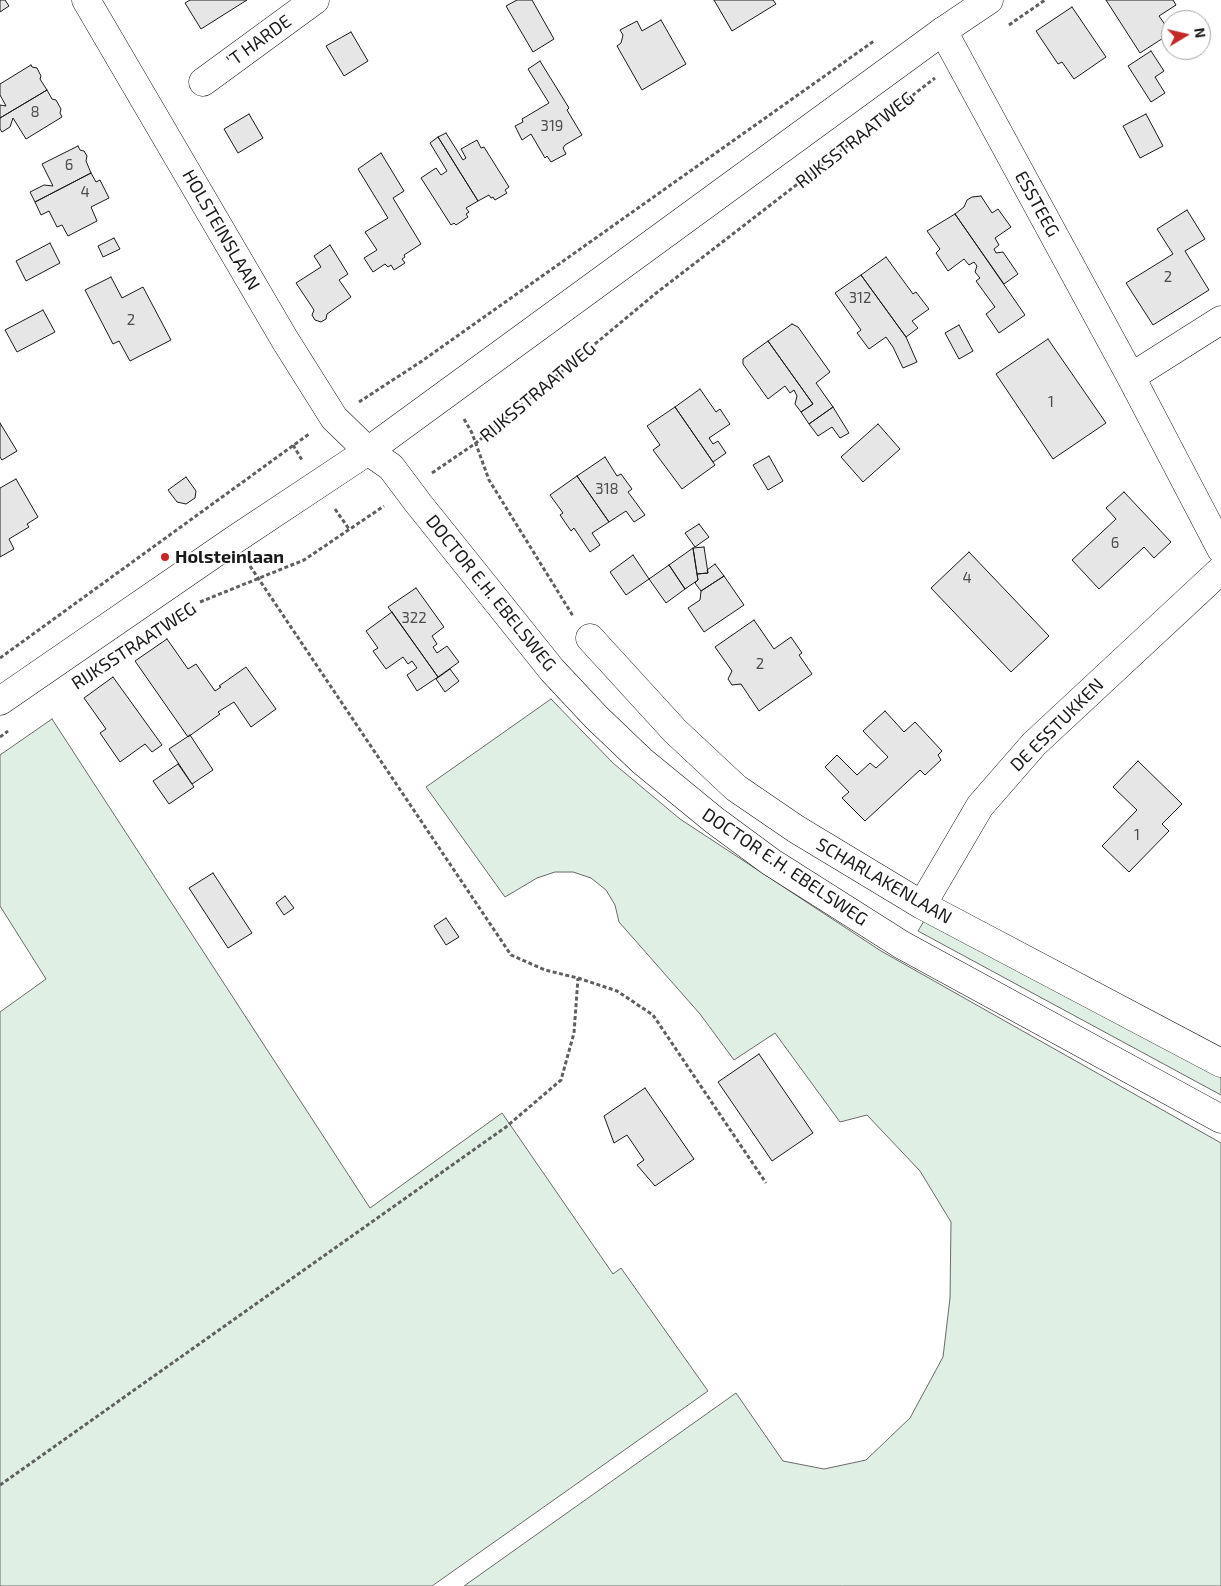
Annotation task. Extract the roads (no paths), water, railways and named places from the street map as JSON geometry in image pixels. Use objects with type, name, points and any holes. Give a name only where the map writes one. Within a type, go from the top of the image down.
[{"type":"street","name":"HOLSTEINSLAAN","points":[[86,0],[284,340],[334,418],[368,451]]},
{"type":"street","name":"'T HARDE","points":[[203,82],[315,0]]},
{"type":"street","name":"RIJKSSTRAATWEG","points":[[0,702],[234,540],[368,451],[943,31],[989,0]]},
{"type":"street","name":"ESSTEEG","points":[[943,31],[1131,377],[1221,549]]},
{"type":"street","points":[[1131,377],[1221,320]]},
{"type":"street","name":"DOCTOR E.H. EBELSWEG","points":[[368,451],[391,467],[552,670],[596,717],[642,761],[714,820],[771,862],[902,945],[1221,1119]]},
{"type":"street","name":"DE ESSTUKKEN","points":[[922,905],[980,806],[1034,744],[1221,570]]},
{"type":"street","name":"SCHARLAKENLAAN","points":[[590,638],[675,731],[736,788],[796,829],[922,905],[1221,1063]]},
{"type":"place","name":"Holsteinlaan","points":[[165,557]]}]
